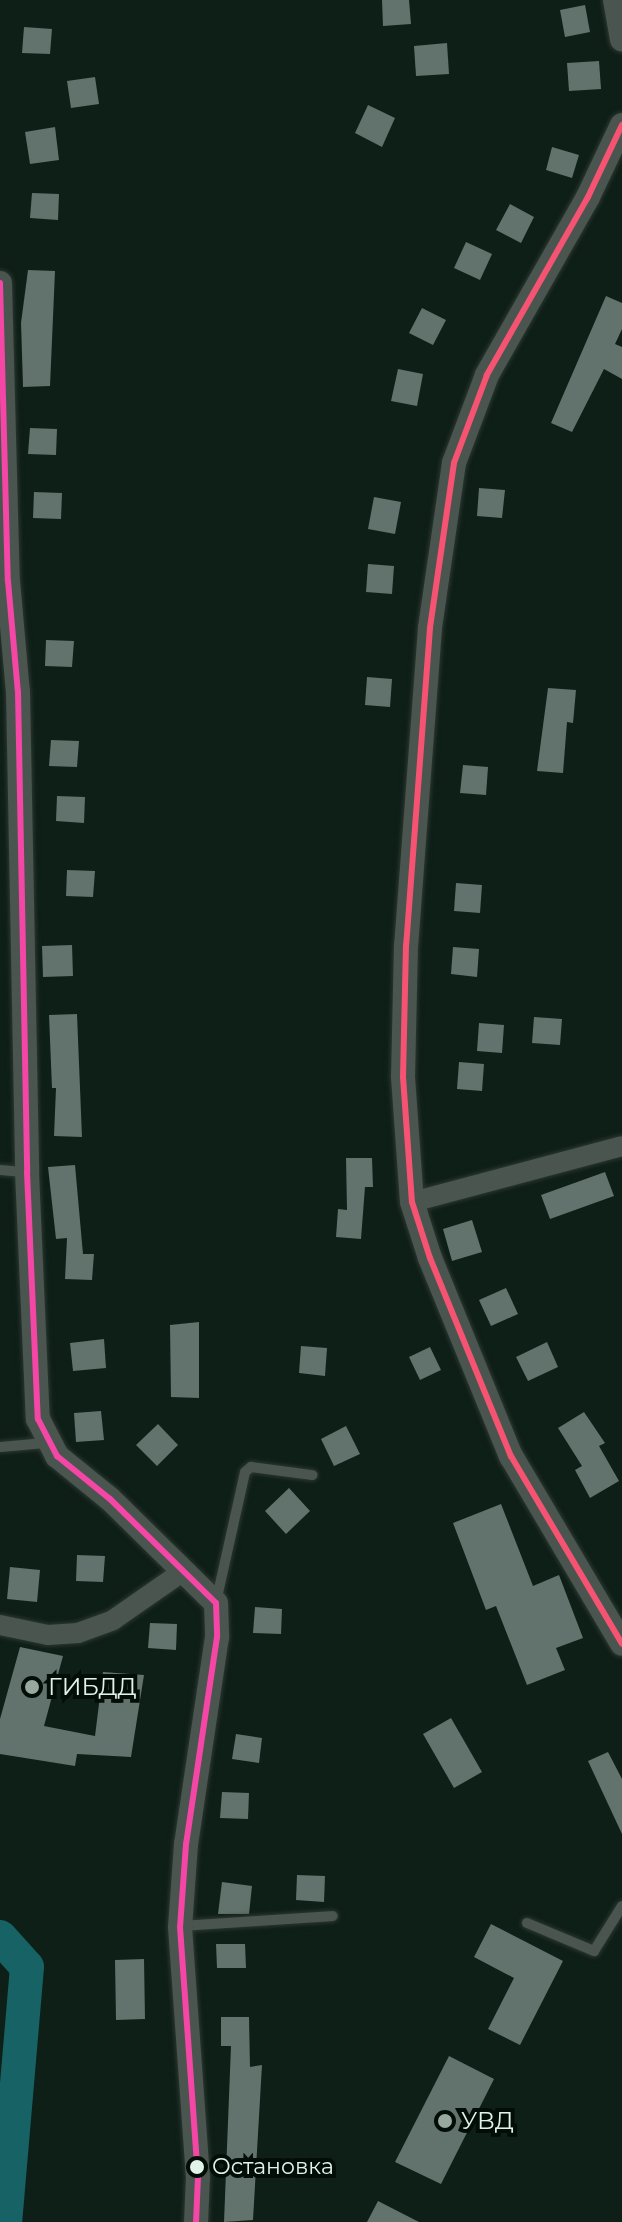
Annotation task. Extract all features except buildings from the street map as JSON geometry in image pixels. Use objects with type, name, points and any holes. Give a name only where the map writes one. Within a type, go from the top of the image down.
[{"type":"street","points":[[615,0],[622,39]]},
{"type":"street","points":[[622,125],[588,197],[487,375],[454,463],[430,628],[406,945],[404,1129],[412,1202],[511,1456],[622,1644]]},
{"type":"street","points":[[0,283],[4,579],[18,692],[27,1172],[38,1419],[46,1443],[216,1603],[217,1637],[186,1844],[180,1927],[198,2177],[196,2222]]},
{"type":"street","points":[[412,1202],[622,1146]]},
{"type":"street","points":[[0,1625],[48,1635],[78,1633],[113,1620],[182,1572]]},
{"type":"lane","points":[[0,1170],[27,1172]]},
{"type":"lane","points":[[0,1447],[46,1443]]},
{"type":"lane","points":[[216,1603],[245,1472],[251,1467],[312,1475]]},
{"type":"lane","points":[[527,1923],[594,1951],[622,1906]]},
{"type":"lane","points":[[180,1927],[333,1916]]},
{"type":"waterway","points":[[0,1937],[27,1967],[5,2222]]},
{"type":"transit line","points":[[622,125],[588,197],[487,375],[454,463],[430,628],[406,945],[403,1077],[412,1202],[430,1258],[511,1456],[622,1644]]},
{"type":"transit line","points":[[0,283],[8,581],[18,692],[27,1172],[38,1419],[57,1456],[110,1499],[216,1603],[217,1637],[186,1844],[180,1927],[198,2177],[196,2222]]},
{"type":"place","name":"ГИБДД","points":[[32,1687]]},
{"type":"place","name":"УВД","points":[[445,2121]]},
{"type":"place","name":"Остановка","points":[[197,2167]]}]
